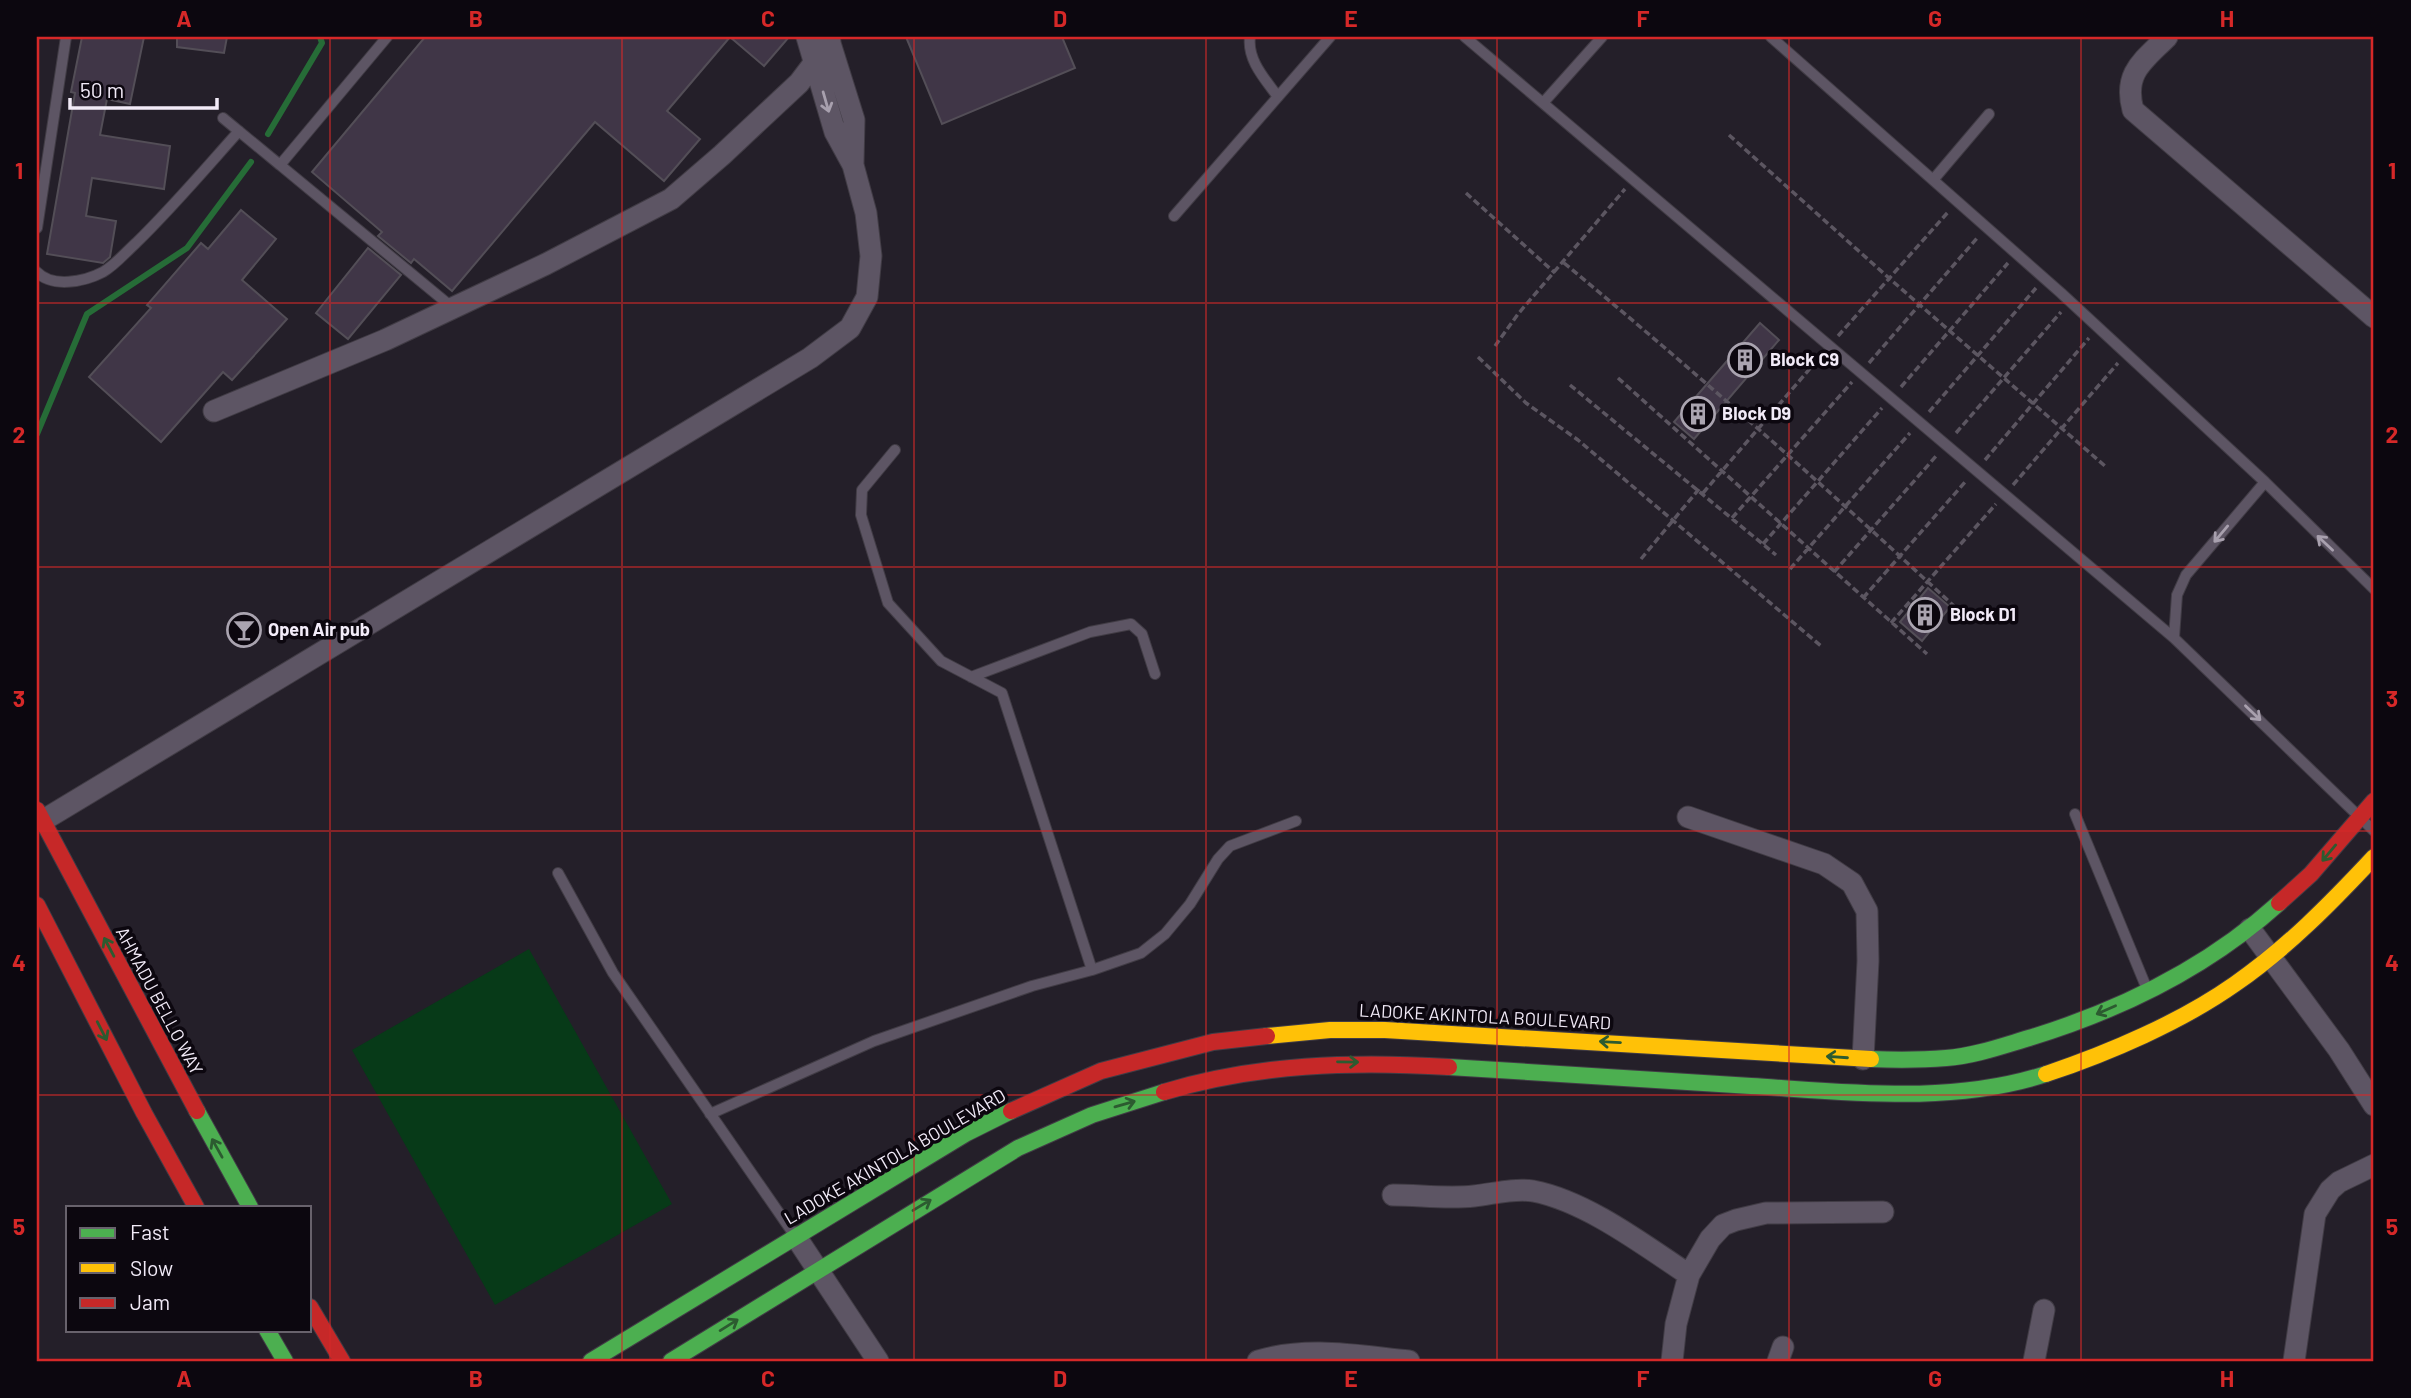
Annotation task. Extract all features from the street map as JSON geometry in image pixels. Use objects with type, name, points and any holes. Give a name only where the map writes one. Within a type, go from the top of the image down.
[{"type":"street","points":[[39,816],[798,365],[850,328],[867,297],[871,256],[866,213],[853,165],[835,132],[807,37]]},
{"type":"street","points":[[2167,37],[2131,78],[2129,95],[2133,110],[2374,317]]},
{"type":"street","points":[[214,411],[300,377],[453,308],[546,264],[671,199],[799,83],[829,40]]},
{"type":"street","points":[[829,40],[854,120],[853,165]]},
{"type":"street","name":"LADOKE AKINTOLA BOULEVARD","points":[[591,1361],[967,1133],[1034,1099],[1101,1071],[1213,1042],[1330,1030],[1385,1030],[1889,1060],[1948,1058],[2000,1047],[2071,1026],[2175,978],[2250,929],[2311,874],[2374,801]]},
{"type":"street","name":"AHMADU BELLO WAY","points":[[39,816],[192,1104],[249,1206]]},
{"type":"street","points":[[1688,817],[1824,864],[1852,883],[1867,912],[1868,961],[1863,1059]]},
{"type":"street","points":[[671,1361],[990,1164],[1052,1132],[1116,1106],[1218,1078],[1274,1067],[1334,1062],[1889,1094],[1955,1092],[2012,1083],[2083,1061],[2180,1018],[2236,984],[2271,957],[2336,897],[2374,857]]},
{"type":"street","points":[[37,905],[195,1206]]},
{"type":"street","points":[[2250,929],[2339,1050],[2374,1105]]},
{"type":"street","points":[[2294,1361],[2315,1214],[2330,1190],[2339,1182],[2374,1165]]},
{"type":"street","points":[[1392,1195],[1471,1196],[1504,1191],[1530,1191],[1556,1197],[1593,1215],[1689,1275]]},
{"type":"street","points":[[1672,1361],[1676,1324],[1689,1275],[1710,1239],[1723,1225],[1766,1213],[1883,1212]]},
{"type":"street","points":[[796,1237],[878,1361]]},
{"type":"street","points":[[312,1310],[342,1361]]},
{"type":"street","points":[[2034,1361],[2044,1310]]},
{"type":"street","points":[[268,1332],[285,1361]]},
{"type":"street","points":[[1258,1361],[1281,1354],[1325,1352],[1409,1361]]},
{"type":"lane","points":[[37,228],[66,37]]},
{"type":"lane","points":[[280,165],[387,37]]},
{"type":"lane","points":[[1250,37],[1252,58],[1278,97]]},
{"type":"lane","points":[[1174,216],[1330,37]]},
{"type":"lane","points":[[1465,37],[2174,638],[2374,831]]},
{"type":"lane","points":[[1543,103],[1602,37]]},
{"type":"lane","points":[[1770,37],[2061,293],[2265,482],[2374,589]]},
{"type":"lane","points":[[1933,180],[1989,114]]},
{"type":"lane","points":[[223,118],[453,308]]},
{"type":"lane","points":[[37,272],[48,280],[63,282],[89,277],[113,264],[149,230],[239,131]]},
{"type":"lane","points":[[895,450],[862,490],[861,515],[888,603],[941,662],[1002,693],[1092,971]]},
{"type":"lane","points":[[2174,638],[2177,595],[2186,575],[2265,482]]},
{"type":"lane","points":[[971,677],[1090,632],[1131,624],[1142,634],[1155,674]]},
{"type":"lane","points":[[2075,814],[2148,992]]},
{"type":"lane","points":[[710,1114],[874,1041],[1032,986],[1092,971],[1141,953],[1165,934],[1190,905],[1218,859],[1230,846],[1296,821]]},
{"type":"lane","points":[[558,873],[612,973],[796,1237]]},
{"type":"path","points":[[1729,135],[2105,466]]},
{"type":"path","points":[[1495,346],[1518,314],[1633,179]]},
{"type":"path","points":[[1466,193],[1555,273]]},
{"type":"path","points":[[1563,263],[1841,502],[1955,607]]},
{"type":"path","points":[[1478,357],[1526,403],[1578,440],[1821,646]]},
{"type":"path","points":[[1618,378],[1927,654]]},
{"type":"path","points":[[1570,385],[1776,555]]},
{"type":"path","points":[[1641,559],[1672,521],[1722,471]]},
{"type":"path","points":[[1732,518],[1751,497]]},
{"type":"path","points":[[1763,544],[1781,523]]},
{"type":"path","points":[[1790,569],[1809,549]]},
{"type":"green space","points":[[529,949],[672,1204],[495,1305],[352,1050]]},
{"type":"building","points":[[82,37],[144,37],[130,104],[107,99],[100,135],[170,146],[164,189],[92,178],[86,216],[116,221],[110,257],[103,263],[47,254],[75,93],[71,92]]},
{"type":"building","points":[[177,37],[227,37],[224,53],[177,47]]},
{"type":"building","points":[[425,37],[730,37],[667,111],[700,139],[664,181],[595,122],[452,291],[414,259],[411,263],[378,236],[382,232],[312,172]]},
{"type":"building","points":[[730,37],[789,37],[764,66]]},
{"type":"building","points":[[906,37],[1062,37],[1075,68],[942,124]]},
{"type":"building","points":[[241,210],[276,239],[242,280],[287,319],[232,380],[223,372],[161,442],[89,377],[151,308],[147,305],[201,243],[208,249]]},
{"type":"building","points":[[368,248],[401,275],[348,339],[316,313]]},
{"type":"building","points":[[1760,323],[1779,340],[1694,439],[1674,422]]},
{"type":"building","name":"Block D1","points":[[1928,588],[1950,607],[1922,641],[1900,622]]},
{"type":"waterway","points":[[268,134],[322,43],[320,37]]},
{"type":"waterway","points":[[37,434],[87,314],[187,248],[251,162]]},
{"type":"traffic: fast","points":[[1871,1059],[1927,1059],[1967,1055],[2063,1027],[2130,1000],[2193,967],[2279,903]]},
{"type":"traffic: fast","points":[[1449,1067],[1900,1094],[1974,1090],[2046,1074]]},
{"type":"traffic: fast","points":[[671,1361],[1018,1148],[1092,1115],[1164,1092]]},
{"type":"traffic: fast","points":[[197,1111],[249,1206]]},
{"type":"traffic: fast","points":[[591,1361],[967,1133],[1011,1111]]},
{"type":"traffic: fast","points":[[268,1332],[285,1361]]},
{"type":"traffic: slow","points":[[2046,1074],[2144,1035],[2214,998],[2273,955],[2308,924],[2374,857]]},
{"type":"traffic: slow","points":[[1267,1036],[1330,1030],[1385,1030],[1871,1059]]},
{"type":"traffic: jam","points":[[2279,903],[2311,874],[2374,801]]},
{"type":"traffic: jam","points":[[37,810],[197,1111]]},
{"type":"traffic: jam","points":[[37,905],[144,1113],[195,1206]]},
{"type":"traffic: jam","points":[[1011,1111],[1101,1071],[1213,1042],[1267,1036]]},
{"type":"traffic: jam","points":[[1164,1092],[1234,1075],[1269,1070],[1377,1064],[1449,1067]]},
{"type":"traffic: jam","points":[[312,1310],[342,1361]]},
{"type":"place","name":"Block C9","points":[[1745,360]]},
{"type":"place","name":"Block D9","points":[[1698,414]]},
{"type":"place","name":"Block D1","points":[[1925,615]]},
{"type":"place","name":"Open Air pub","points":[[244,630]]}]
